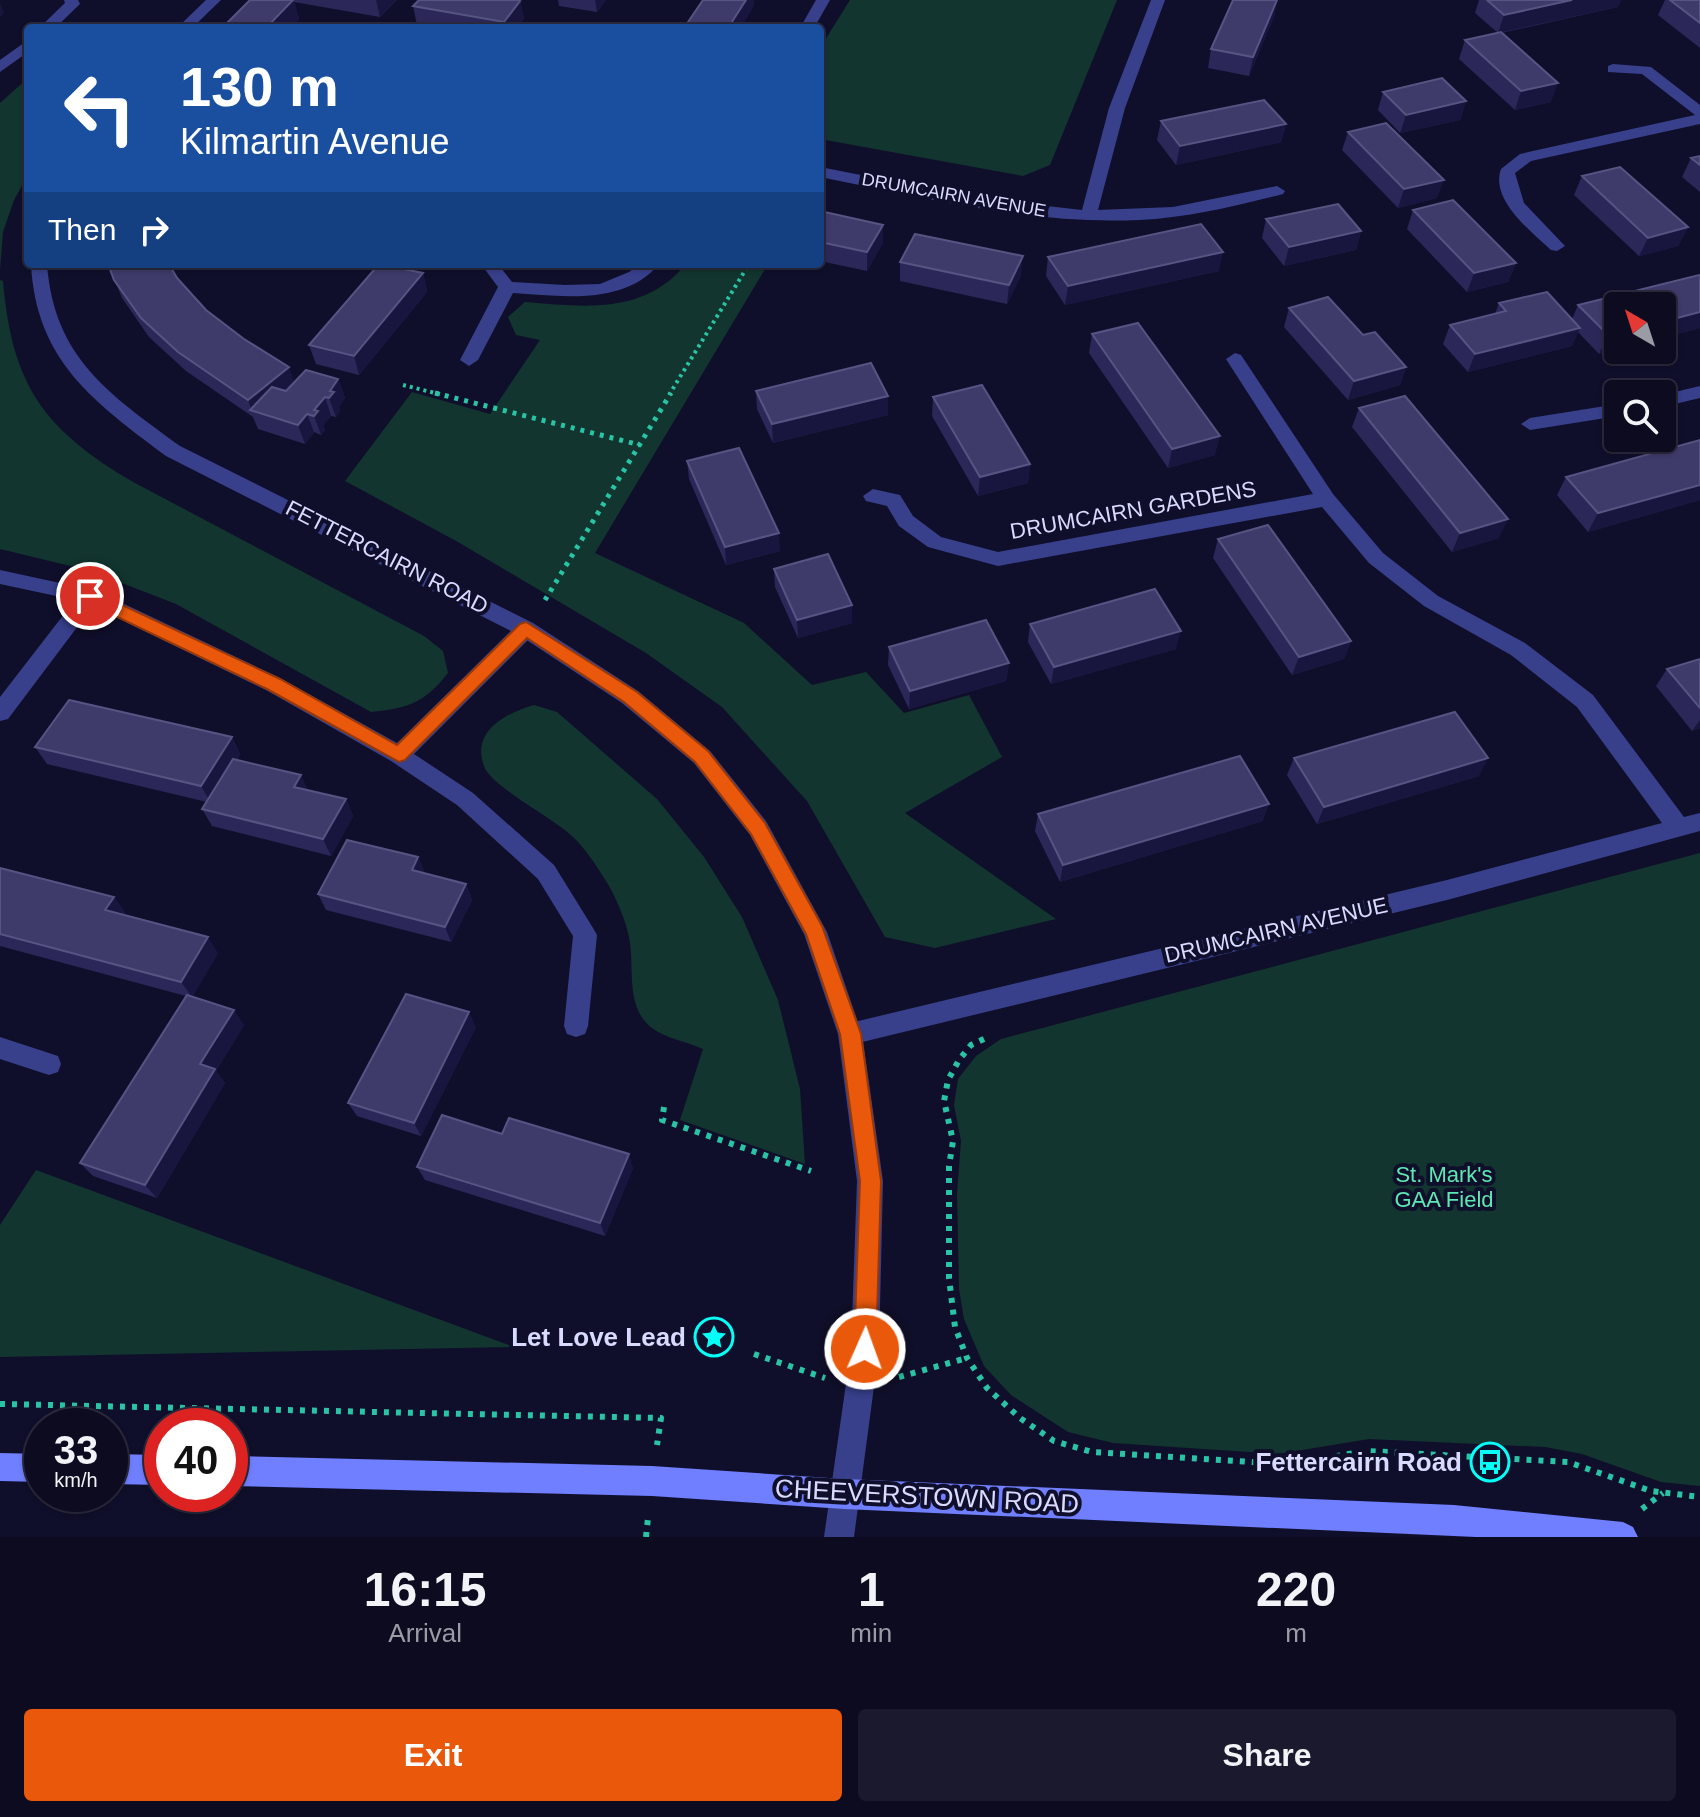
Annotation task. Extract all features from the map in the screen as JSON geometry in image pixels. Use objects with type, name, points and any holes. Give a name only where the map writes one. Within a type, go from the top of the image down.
[{"type":"main road","points":[[0,1467],[24,1468]]},
{"type":"main road","name":"CHEEVERSTOWN ROAD","points":[[248,1471],[652,1481],[844,1494],[1454,1520],[1623,1537]]},
{"type":"street","points":[[55,24],[73,4],[71,0]]},
{"type":"street","points":[[188,24],[214,0]]},
{"type":"street","points":[[809,24],[823,0]]},
{"type":"street","points":[[1089,215],[1117,108],[1158,0]]},
{"type":"street","points":[[0,68],[24,47]]},
{"type":"street","points":[[1613,69],[1646,70],[1700,112]]},
{"type":"street","points":[[1557,246],[1521,210],[1506,187],[1507,172],[1526,157],[1700,119]]},
{"type":"street","name":"DRUMCAIRN AVENUE","points":[[824,173],[964,199],[1089,215],[1142,215],[1277,191]]},
{"type":"street","name":"FETTERCAIRN ROAD","points":[[39,268],[41,297],[53,331],[75,365],[138,425],[173,451],[526,629],[630,697],[702,757],[758,828],[815,932],[850,1034],[870,1181],[865,1349],[839,1537]]},
{"type":"street","points":[[492,268],[507,287],[593,293],[634,280],[647,268]]},
{"type":"street","points":[[469,360],[507,287]]},
{"type":"street","points":[[1235,359],[1326,499],[1376,558],[1431,601],[1518,649],[1585,701],[1690,825]]},
{"type":"street","points":[[1676,398],[1700,392]]},
{"type":"street","points":[[1530,424],[1604,412]]},
{"type":"street","name":"DRUMCAIRN GARDENS","points":[[873,496],[893,500],[906,521],[935,542],[998,559],[1326,499]]},
{"type":"street","points":[[0,577],[90,596],[273,684],[399,755],[465,799],[546,872],[585,935],[576,1026]]},
{"type":"street","points":[[0,713],[90,596]]},
{"type":"street","points":[[399,755],[526,629]]},
{"type":"street","name":"DRUMCAIRN AVENUE","points":[[850,1034],[1447,890],[1690,825]]},
{"type":"street","points":[[0,1048],[49,1064]]},
{"type":"path","points":[[545,600],[747,268]]},
{"type":"path","points":[[403,385],[640,445]]},
{"type":"path","points":[[996,1032],[971,1045],[959,1060],[948,1080],[944,1101],[953,1141],[949,1166],[949,1278],[955,1327],[967,1358],[987,1388],[1020,1418],[1054,1441],[1092,1452],[1285,1464],[1368,1451],[1568,1462],[1651,1491],[1700,1497]]},
{"type":"path","points":[[664,1107],[662,1120],[811,1171]]},
{"type":"path","points":[[0,1404],[661,1418]]},
{"type":"green space","points":[[850,0],[1117,0],[1050,165],[1023,176],[824,140],[824,42]]},
{"type":"green space","points":[[24,82],[24,182],[3,232],[0,270],[0,103]]},
{"type":"green space","points":[[682,268],[766,268],[595,553],[744,623],[812,685],[866,672],[904,713],[969,695],[1002,757],[905,813],[1056,919],[935,948],[885,937],[807,801],[722,707],[646,653],[458,542],[345,481],[412,392],[490,414],[540,340],[516,335],[508,317],[525,302],[591,306],[612,304],[651,292]]},
{"type":"green space","points":[[0,280],[3,281],[15,349],[25,377],[38,402],[77,444],[135,483],[424,636],[443,651],[448,673],[415,702],[371,712],[176,604],[91,571],[0,549]]},
{"type":"green space","points":[[534,705],[557,712],[657,799],[704,857],[742,917],[778,1000],[800,1089],[805,1164],[680,1120],[703,1049],[663,1035],[644,1020],[635,1000],[627,928],[606,881],[573,837],[510,793],[484,766],[482,743],[487,733],[502,719]]},
{"type":"green space","name":"St. Mark's GAA Field","points":[[1700,853],[1700,1486],[1661,1482],[1582,1454],[1545,1447],[1369,1439],[1278,1454],[1113,1443],[1068,1432],[1011,1395],[984,1366],[964,1319],[959,1289],[957,1194],[961,1141],[954,1105],[958,1079],[976,1056],[1001,1039]]},
{"type":"green space","points":[[36,1170],[514,1347],[0,1357],[0,1225]]},
{"type":"building","points":[[250,0],[293,0],[270,24],[226,24]]},
{"type":"building","points":[[419,0],[520,1],[504,22],[413,6]]},
{"type":"building","points":[[703,0],[746,0],[731,24],[687,24]]},
{"type":"building","points":[[1233,0],[1277,0],[1253,57],[1211,49]]},
{"type":"building","points":[[1487,0],[1572,0],[1504,15]]},
{"type":"building","points":[[1670,0],[1700,0],[1700,23]]},
{"type":"building","points":[[1501,32],[1558,83],[1521,91],[1465,40]]},
{"type":"building","points":[[1442,78],[1466,101],[1406,115],[1383,92]]},
{"type":"building","points":[[1264,100],[1286,124],[1180,146],[1161,121]]},
{"type":"building","points":[[1386,123],[1444,180],[1404,189],[1348,132]]},
{"type":"building","points":[[1700,156],[1700,165],[1691,158]]},
{"type":"building","points":[[1620,167],[1688,227],[1648,238],[1582,176]]},
{"type":"building","points":[[1453,200],[1516,263],[1474,273],[1413,210]]},
{"type":"building","points":[[1338,204],[1361,231],[1289,247],[1266,219]]},
{"type":"building","points":[[824,212],[883,225],[867,252],[824,243]]},
{"type":"building","points":[[1201,224],[1223,252],[1068,286],[1048,257]]},
{"type":"building","points":[[915,234],[1023,256],[1009,285],[900,262]]},
{"type":"building","points":[[110,268],[171,268],[206,310],[289,367],[248,400],[178,352],[141,318],[114,280]]},
{"type":"building","points":[[376,268],[399,268],[423,273],[354,356],[309,345]]},
{"type":"building","points":[[1699,275],[1700,312],[1676,318],[1676,292],[1630,292]]},
{"type":"building","points":[[1547,292],[1580,328],[1475,354],[1450,325],[1506,311],[1499,303]]},
{"type":"building","points":[[1328,297],[1363,335],[1375,332],[1406,367],[1354,381],[1289,308]]},
{"type":"building","points":[[1604,299],[1604,331],[1578,305]]},
{"type":"building","points":[[1138,323],[1220,436],[1172,449],[1092,334]]},
{"type":"building","points":[[871,363],[888,396],[772,424],[756,391]]},
{"type":"building","points":[[306,370],[338,379],[330,391],[334,392],[314,410],[318,411],[314,416],[307,414],[298,425],[250,410],[272,387],[286,391]]},
{"type":"building","points":[[982,385],[1030,464],[980,477],[933,397]]},
{"type":"building","points":[[1405,396],[1508,519],[1460,533],[1359,408]]},
{"type":"building","points":[[1700,440],[1700,485],[1598,513],[1566,477],[1657,452],[1676,452],[1676,447]]},
{"type":"building","points":[[739,448],[779,533],[725,547],[687,461]]},
{"type":"building","points":[[1268,525],[1351,641],[1299,657],[1218,539]]},
{"type":"building","points":[[828,554],[852,605],[797,620],[774,569]]},
{"type":"building","points":[[1155,589],[1181,631],[1054,667],[1030,624]]},
{"type":"building","points":[[986,620],[1009,663],[910,691],[889,647]]},
{"type":"building","points":[[1700,659],[1700,708],[1667,669]]},
{"type":"building","points":[[69,700],[232,737],[201,786],[35,747]]},
{"type":"building","points":[[1455,712],[1488,758],[1324,807],[1294,758]]},
{"type":"building","points":[[1240,756],[1269,804],[1063,865],[1038,814]]},
{"type":"building","points":[[233,759],[301,775],[294,787],[346,799],[323,839],[202,809]]},
{"type":"building","points":[[347,840],[418,857],[412,870],[466,884],[445,927],[318,894]]},
{"type":"building","points":[[0,868],[114,897],[105,910],[208,937],[181,982],[0,934]]},
{"type":"building","points":[[406,994],[469,1012],[414,1123],[348,1103]]},
{"type":"building","points":[[187,995],[234,1010],[200,1064],[215,1069],[145,1185],[80,1163]]},
{"type":"building","points":[[442,1115],[502,1134],[509,1118],[629,1154],[600,1223],[417,1167]]},
{"type":"place","name":"Let Love Lead","points":[[714,1337]]},
{"type":"place","name":"Fettercairn Road","points":[[1490,1462]]},
{"type":"route","points":[[90,596],[273,684],[399,755],[526,629],[630,697],[702,757],[758,828],[815,932],[850,1034],[870,1181],[865,1349]]}]
